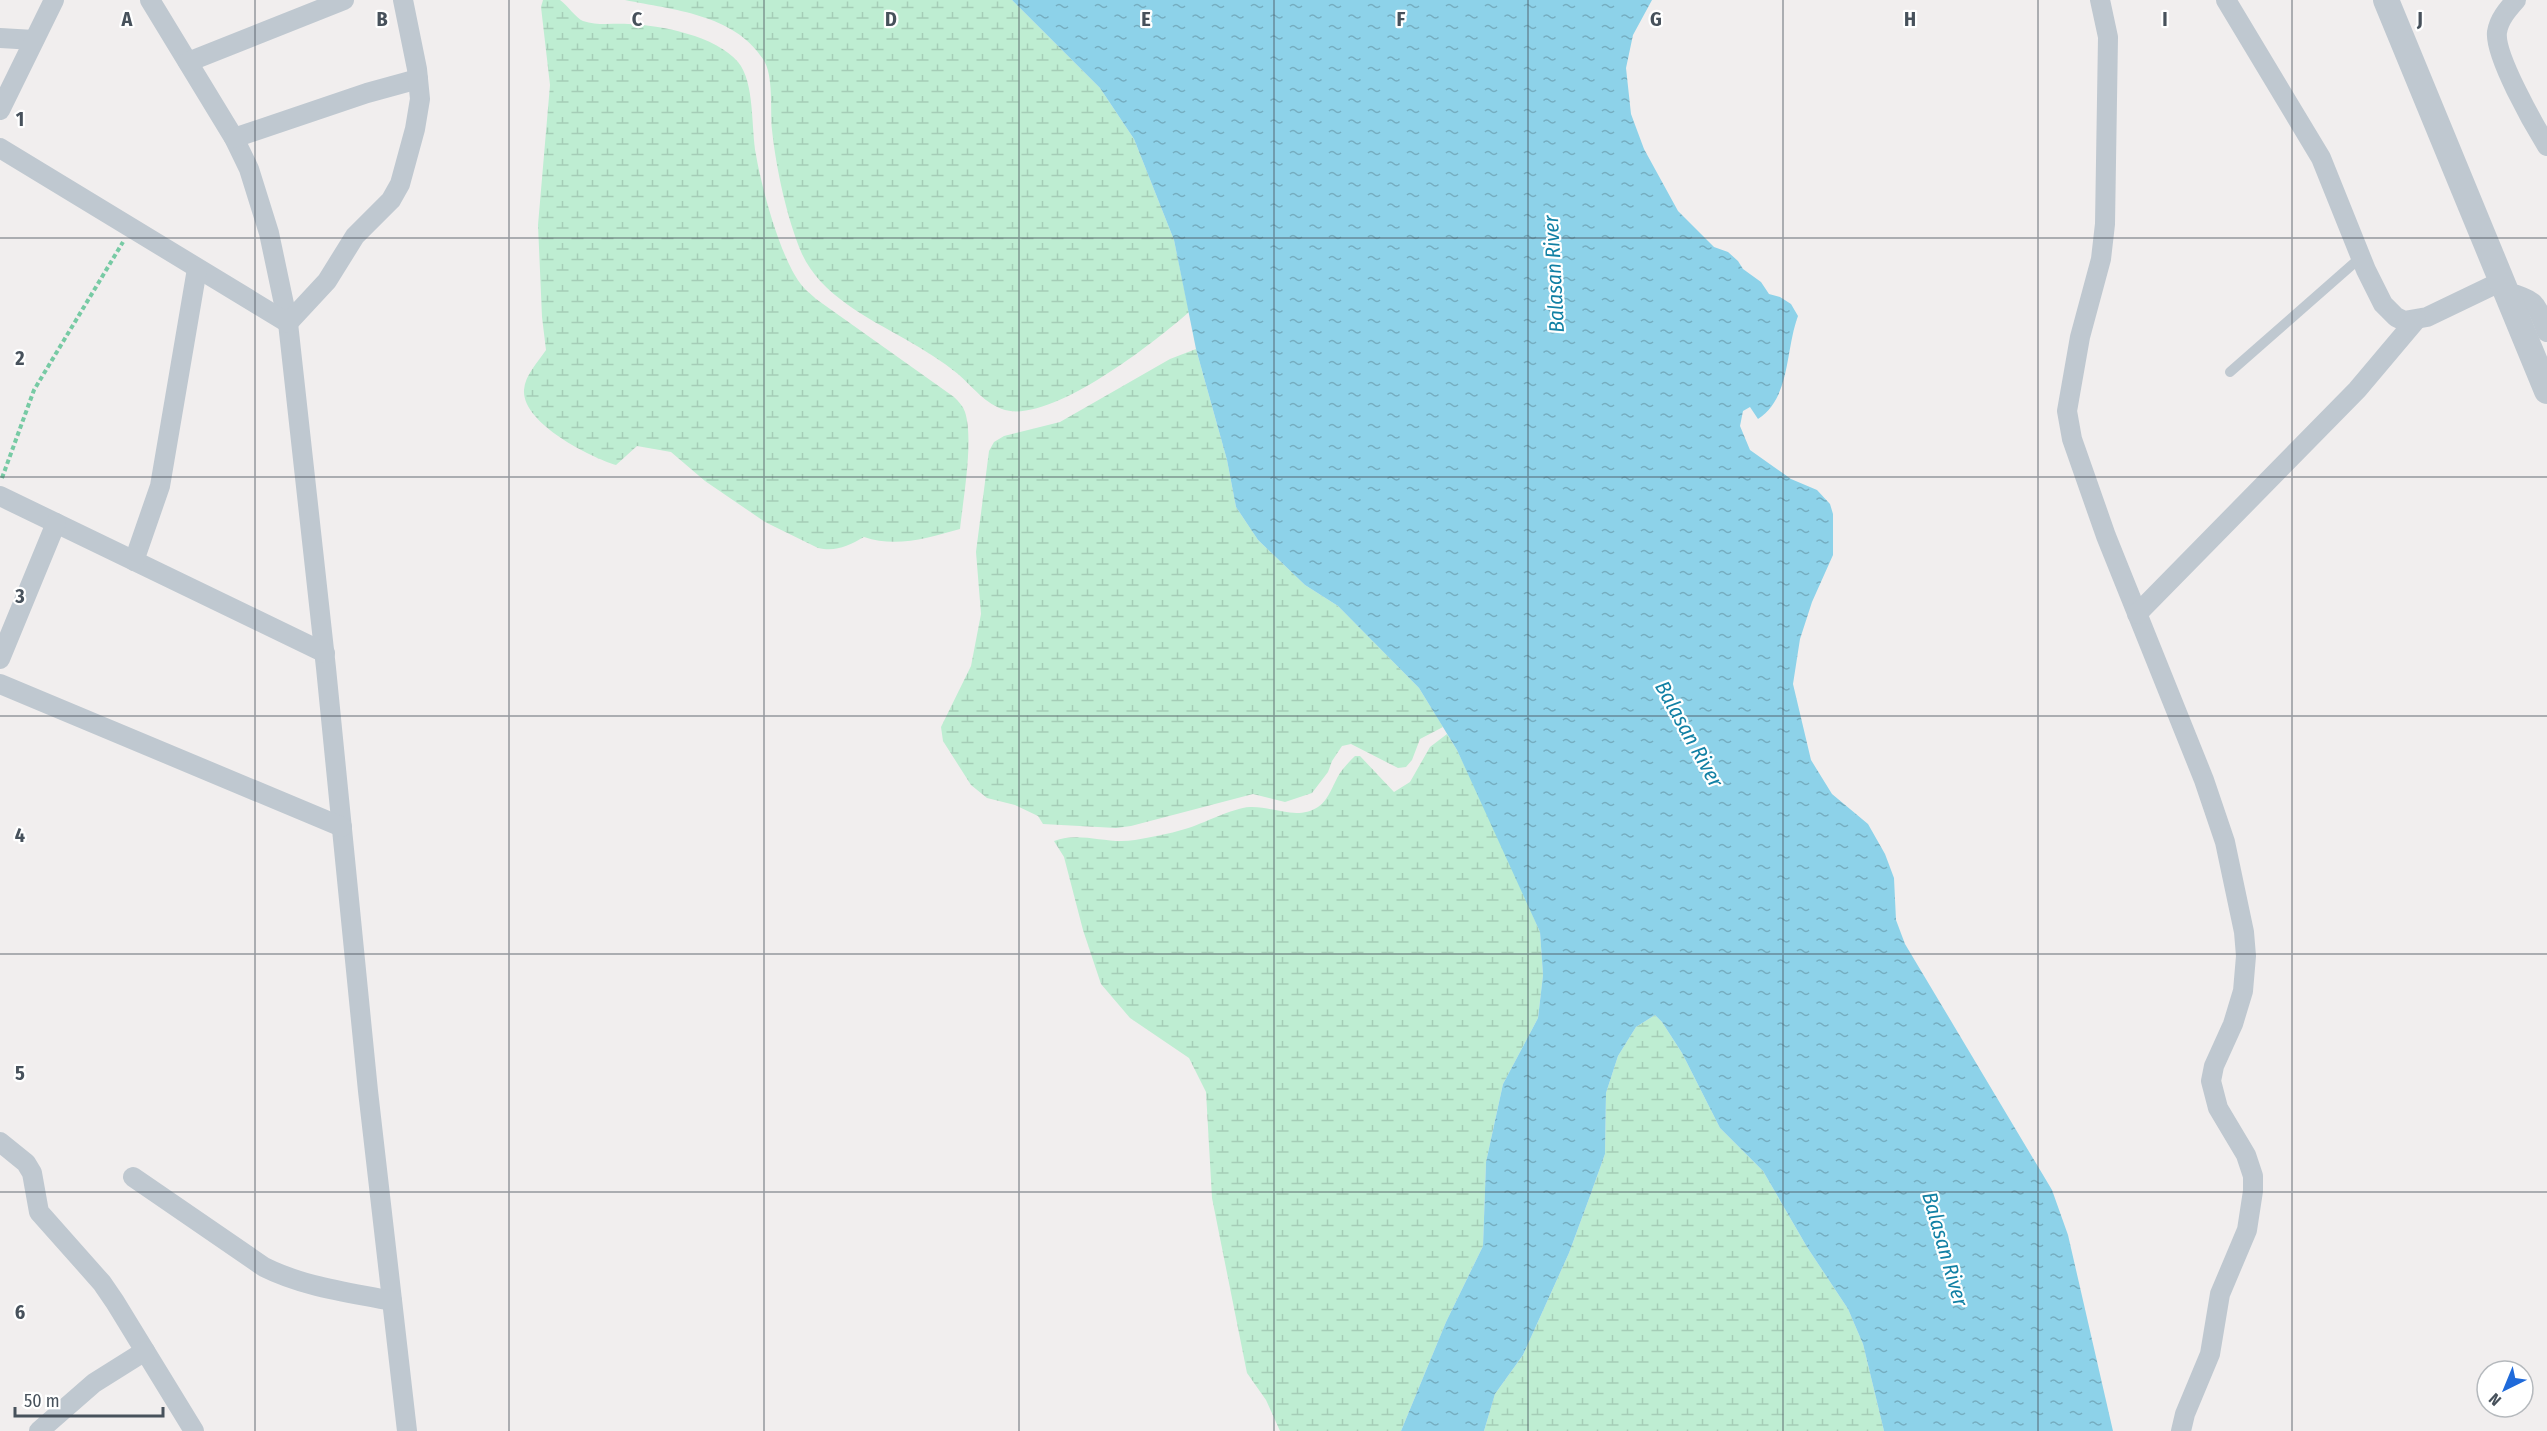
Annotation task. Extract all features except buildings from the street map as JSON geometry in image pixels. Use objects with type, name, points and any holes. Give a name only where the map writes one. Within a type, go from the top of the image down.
[{"type":"street","points":[[0,110],[54,0]]},
{"type":"street","points":[[150,0],[234,138],[249,170],[268,233],[288,323],[368,1091],[407,1431]]},
{"type":"street","points":[[188,62],[344,0]]},
{"type":"street","points":[[288,323],[327,281],[355,236],[391,200],[400,184],[415,129],[420,99],[403,0]]},
{"type":"street","points":[[2100,0],[2108,38],[2102,259],[2077,348],[2067,411],[2073,439],[2106,536],[2204,780],[2225,842],[2244,932],[2246,956],[2243,991],[2233,1024],[2214,1066],[2211,1081],[2218,1108],[2246,1155],[2253,1176],[2253,1191],[2247,1230],[2220,1294],[2210,1354],[2185,1414],[2181,1431]]},
{"type":"street","points":[[2226,0],[2321,158],[2361,257],[2383,304],[2396,317],[2404,321],[2416,320],[2504,286],[2535,303],[2547,332]]},
{"type":"street","points":[[2386,0],[2547,391]]},
{"type":"street","points":[[2516,0],[2500,22],[2497,33],[2498,45],[2522,104],[2542,125],[2547,146]]},
{"type":"street","points":[[0,39],[34,40]]},
{"type":"street","points":[[234,138],[367,93],[418,79]]},
{"type":"street","points":[[0,148],[288,323]]},
{"type":"street","points":[[134,561],[160,486],[197,269]]},
{"type":"street","points":[[2138,614],[2357,390],[2416,320]]},
{"type":"street","points":[[0,496],[324,653]]},
{"type":"street","points":[[0,659],[56,523]]},
{"type":"street","points":[[0,684],[342,827]]},
{"type":"street","points":[[0,1142],[26,1162],[32,1173],[39,1212],[102,1283],[194,1431]]},
{"type":"street","points":[[133,1177],[264,1267],[282,1276],[302,1283],[392,1301]]},
{"type":"street","points":[[39,1431],[94,1383],[146,1351]]},
{"type":"lane","points":[[2230,372],[2361,257]]},
{"type":"path","points":[[0,484],[34,390],[132,227]]},
{"type":"green space","points":[[543,0],[560,0],[581,20],[589,23],[641,25],[687,34],[716,45],[738,62],[750,93],[756,155],[767,203],[779,240],[800,283],[816,299],[954,397],[964,410],[968,453],[960,529],[900,542],[864,537],[842,547],[818,548],[765,522],[705,481],[671,452],[637,446],[616,465],[590,455],[560,437],[534,415],[526,402],[525,384],[532,369],[546,350],[542,317],[538,225],[550,85],[541,7]]},
{"type":"green space","points":[[625,0],[1012,0],[1100,88],[1134,139],[1174,240],[1189,312],[1128,360],[1075,393],[1025,411],[1005,410],[991,404],[939,360],[847,304],[821,282],[810,269],[797,240],[779,177],[772,130],[769,74],[763,59],[751,44],[736,32],[701,16]]},
{"type":"green space","points":[[1196,349],[1227,460],[1236,507],[1258,540],[1305,585],[1338,606],[1419,688],[1443,727],[1420,739],[1412,760],[1406,767],[1398,768],[1351,744],[1342,746],[1328,772],[1312,793],[1285,802],[1253,794],[1131,826],[1116,828],[1043,824],[1038,816],[1015,805],[987,798],[971,785],[943,741],[941,727],[971,666],[981,614],[976,552],[989,451],[994,442],[1004,436],[1060,422],[1170,359]]},
{"type":"green space","points":[[1447,734],[1457,750],[1501,843],[1540,932],[1543,975],[1538,1018],[1503,1084],[1486,1162],[1483,1246],[1446,1322],[1401,1431],[1280,1431],[1266,1400],[1247,1373],[1212,1198],[1206,1092],[1189,1058],[1130,1018],[1101,984],[1083,930],[1064,857],[1054,841],[1074,837],[1114,841],[1135,840],[1179,831],[1235,810],[1250,807],[1293,813],[1310,811],[1325,800],[1340,773],[1355,756],[1360,756],[1394,792],[1410,782],[1430,747]]},
{"type":"green space","points":[[1655,1015],[1682,1053],[1720,1128],[1763,1171],[1807,1247],[1848,1309],[1863,1344],[1884,1431],[1484,1431],[1495,1394],[1523,1355],[1569,1253],[1590,1196],[1605,1154],[1606,1093],[1618,1056],[1636,1027]]},
{"type":"water","name":"Balasan River","points":[[1012,0],[1652,0],[1633,35],[1626,68],[1631,114],[1644,149],[1678,211],[1714,247],[1728,252],[1738,261],[1743,269],[1761,282],[1769,294],[1780,297],[1791,304],[1798,316],[1786,372],[1776,399],[1769,410],[1758,419],[1750,407],[1743,411],[1740,426],[1750,450],[1791,479],[1817,490],[1830,504],[1833,514],[1833,555],[1812,602],[1800,639],[1793,684],[1811,760],[1832,794],[1868,824],[1885,854],[1894,878],[1896,920],[1905,944],[2052,1190],[2068,1235],[2113,1431],[1884,1431],[1863,1344],[1848,1309],[1807,1247],[1763,1171],[1720,1128],[1682,1053],[1655,1015],[1636,1027],[1618,1056],[1606,1093],[1605,1154],[1590,1196],[1569,1253],[1523,1355],[1495,1394],[1484,1431],[1401,1431],[1446,1322],[1483,1246],[1486,1162],[1503,1084],[1538,1018],[1543,975],[1540,932],[1457,750],[1419,688],[1338,606],[1305,585],[1258,540],[1236,507],[1227,460],[1196,349],[1174,240],[1134,139],[1100,88]]}]
